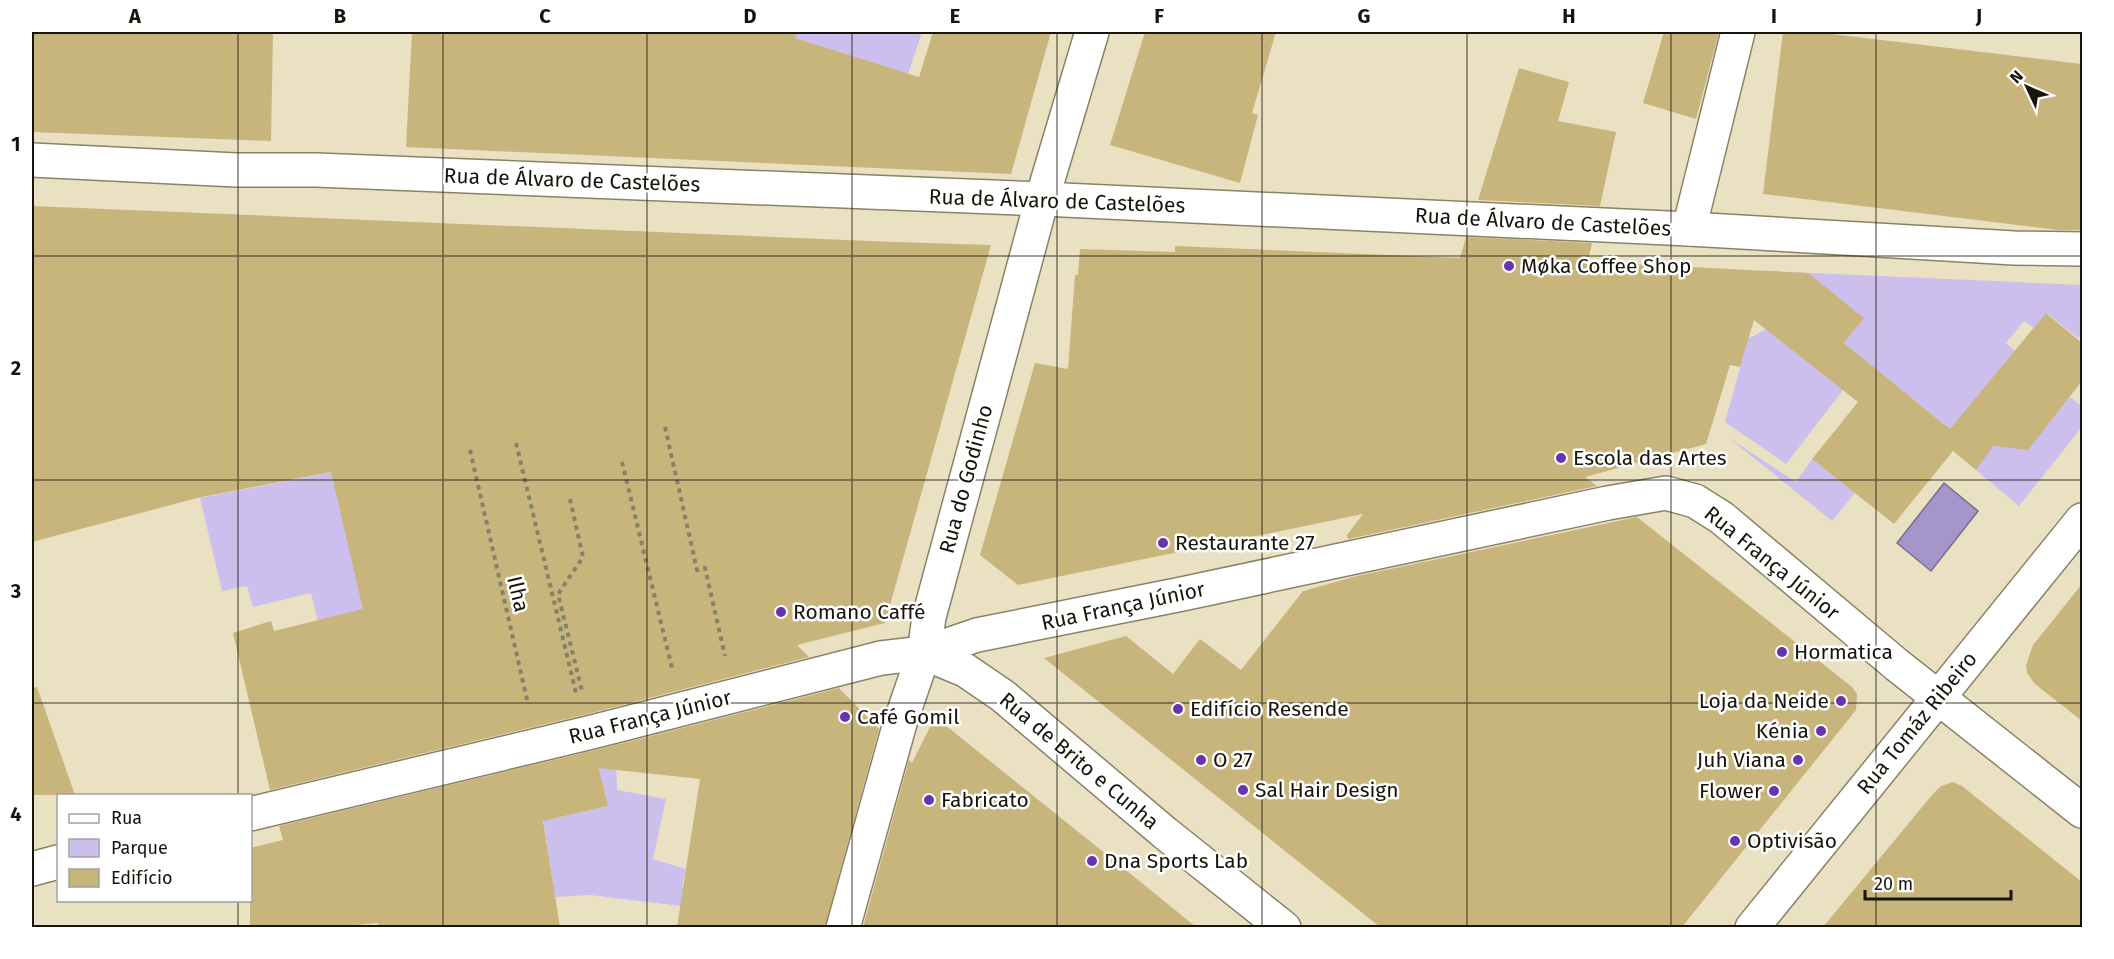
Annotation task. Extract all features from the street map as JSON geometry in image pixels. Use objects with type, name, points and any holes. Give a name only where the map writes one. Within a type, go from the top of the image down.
[{"type":"street","name":"Rua do Godinho","points":[[843,927],[900,723],[924,653],[929,617],[1042,199],[1092,32]]},
{"type":"street","points":[[1689,228],[1738,32]]},
{"type":"street","name":"Rua de Álvaro de Castelões","points":[[32,160],[236,170],[316,170],[1042,199],[1689,228],[2002,247],[2082,249]]},
{"type":"street","name":"Rua França Júnior","points":[[252,814],[589,733],[881,658],[924,653],[977,635],[1172,596],[1608,502],[1666,493],[1695,501],[1722,518],[1938,698],[2082,811]]},
{"type":"street","name":"Rua Tomáz Ribeiro","points":[[1752,927],[2082,520]]},
{"type":"street","name":"Rua de Brito e Cunha","points":[[924,653],[965,670],[1003,696],[1165,833],[1284,927]]},
{"type":"street","points":[[32,869],[57,862]]},
{"type":"path","points":[[665,427],[697,570],[705,568],[734,696]]},
{"type":"path","name":"Ilha","points":[[516,443],[589,733]]},
{"type":"path","name":"Ilha","points":[[470,450],[537,745]]},
{"type":"path","points":[[622,462],[682,710]]},
{"type":"path","name":"Ilha","points":[[570,499],[583,557],[558,594],[589,733]]},
{"type":"green space","points":[[797,32],[922,32],[908,74],[795,38]]},
{"type":"green space","points":[[1768,271],[2082,285],[2082,333],[2078,338],[2047,313],[2034,328],[2024,321],[2006,343],[2015,351],[2016,447],[2025,450],[2029,448],[2070,397],[2082,407],[2082,427],[2019,506],[1976,470],[1985,457],[1844,343],[1864,318],[1831,292]]},
{"type":"green space","points":[[1766,329],[1843,390],[1786,464],[1725,422],[1748,339]]},
{"type":"green space","points":[[1729,438],[1796,482],[1812,459],[1855,493],[1832,521]]},
{"type":"green space","points":[[378,463],[366,619],[320,630],[311,593],[253,607],[247,586],[222,591],[200,498]]},
{"type":"green space","points":[[616,758],[617,790],[666,799],[653,859],[686,869],[682,887],[808,911],[806,921],[590,895],[555,897],[537,778],[553,773],[561,817],[608,806],[598,763]]},
{"type":"shaded area","points":[[1944,483],[1978,511],[1931,571],[1897,543]]},
{"type":"building","points":[[32,32],[273,32],[271,141],[32,132]]},
{"type":"building","points":[[412,32],[797,32],[795,38],[919,77],[933,32],[1051,32],[1011,174],[406,147]]},
{"type":"building","points":[[1145,32],[1276,32],[1252,113],[1258,115],[1240,183],[1110,145]]},
{"type":"building","points":[[1664,32],[1719,32],[1696,119],[1643,103]]},
{"type":"building","points":[[1783,32],[1815,32],[2082,64],[2082,230],[2058,230],[1763,194]]},
{"type":"building","points":[[1519,68],[1569,82],[1558,121],[1616,132],[1600,206],[1478,200]]},
{"type":"building","points":[[32,206],[991,245],[885,623],[797,645],[809,657],[587,714],[270,790],[233,633],[271,621],[274,631],[363,609],[331,472],[197,498],[32,542]]},
{"type":"building","points":[[1466,237],[1592,243],[1588,262],[1808,273],[1864,318],[1844,343],[1950,429],[2046,313],[2082,343],[2082,381],[2028,450],[1993,446],[1976,470],[1953,451],[1894,524],[1812,459],[1858,402],[1754,320],[1740,367],[1730,365],[1706,444],[1585,477],[1597,486],[1348,539],[1347,535],[1363,514],[1018,585],[980,555],[1035,363],[1068,369],[1075,275],[1078,275],[1080,249],[1175,252],[1175,246],[1460,258]]},
{"type":"building","points":[[1637,517],[1852,687],[1857,694],[1856,710],[1682,927],[1380,927],[1044,658],[1126,636],[1173,674],[1200,639],[1241,670],[1303,591],[1357,576]]},
{"type":"building","points":[[2082,584],[2082,721],[2035,684],[2027,673],[2026,665],[2033,645]]},
{"type":"building","points":[[37,687],[75,794],[32,795],[32,688]]},
{"type":"building","points":[[839,688],[879,729],[825,927],[677,927],[700,779],[599,768],[608,806],[543,821],[560,927],[378,927],[378,923],[332,927],[250,927],[252,848],[283,840],[279,826],[596,750]]},
{"type":"building","points":[[935,717],[1196,927],[863,927],[909,760],[912,763]]},
{"type":"building","points":[[1953,782],[1962,786],[2082,882],[2082,927],[1823,927],[1932,795],[1941,786]]},
{"type":"place","name":"Møka Coffee Shop","points":[[1509,266]]},
{"type":"place","name":"Escola das Artes","points":[[1561,458]]},
{"type":"place","name":"Restaurante 27","points":[[1163,543]]},
{"type":"place","name":"Romano Caffé","points":[[781,612]]},
{"type":"place","name":"Hormatica","points":[[1782,652]]},
{"type":"place","name":"Loja da Neide","points":[[1841,701]]},
{"type":"place","name":"Edifício Resende","points":[[1178,709]]},
{"type":"place","name":"Café Gomil","points":[[845,717]]},
{"type":"place","name":"Kénia","points":[[1821,731]]},
{"type":"place","name":"O 27","points":[[1201,760]]},
{"type":"place","name":"Juh Viana","points":[[1798,760]]},
{"type":"place","name":"Sal Hair Design","points":[[1243,790]]},
{"type":"place","name":"Flower","points":[[1774,791]]},
{"type":"place","name":"Fabricato","points":[[929,800]]},
{"type":"place","name":"Optivisão","points":[[1735,841]]},
{"type":"place","name":"Dna Sports Lab","points":[[1092,861]]}]
